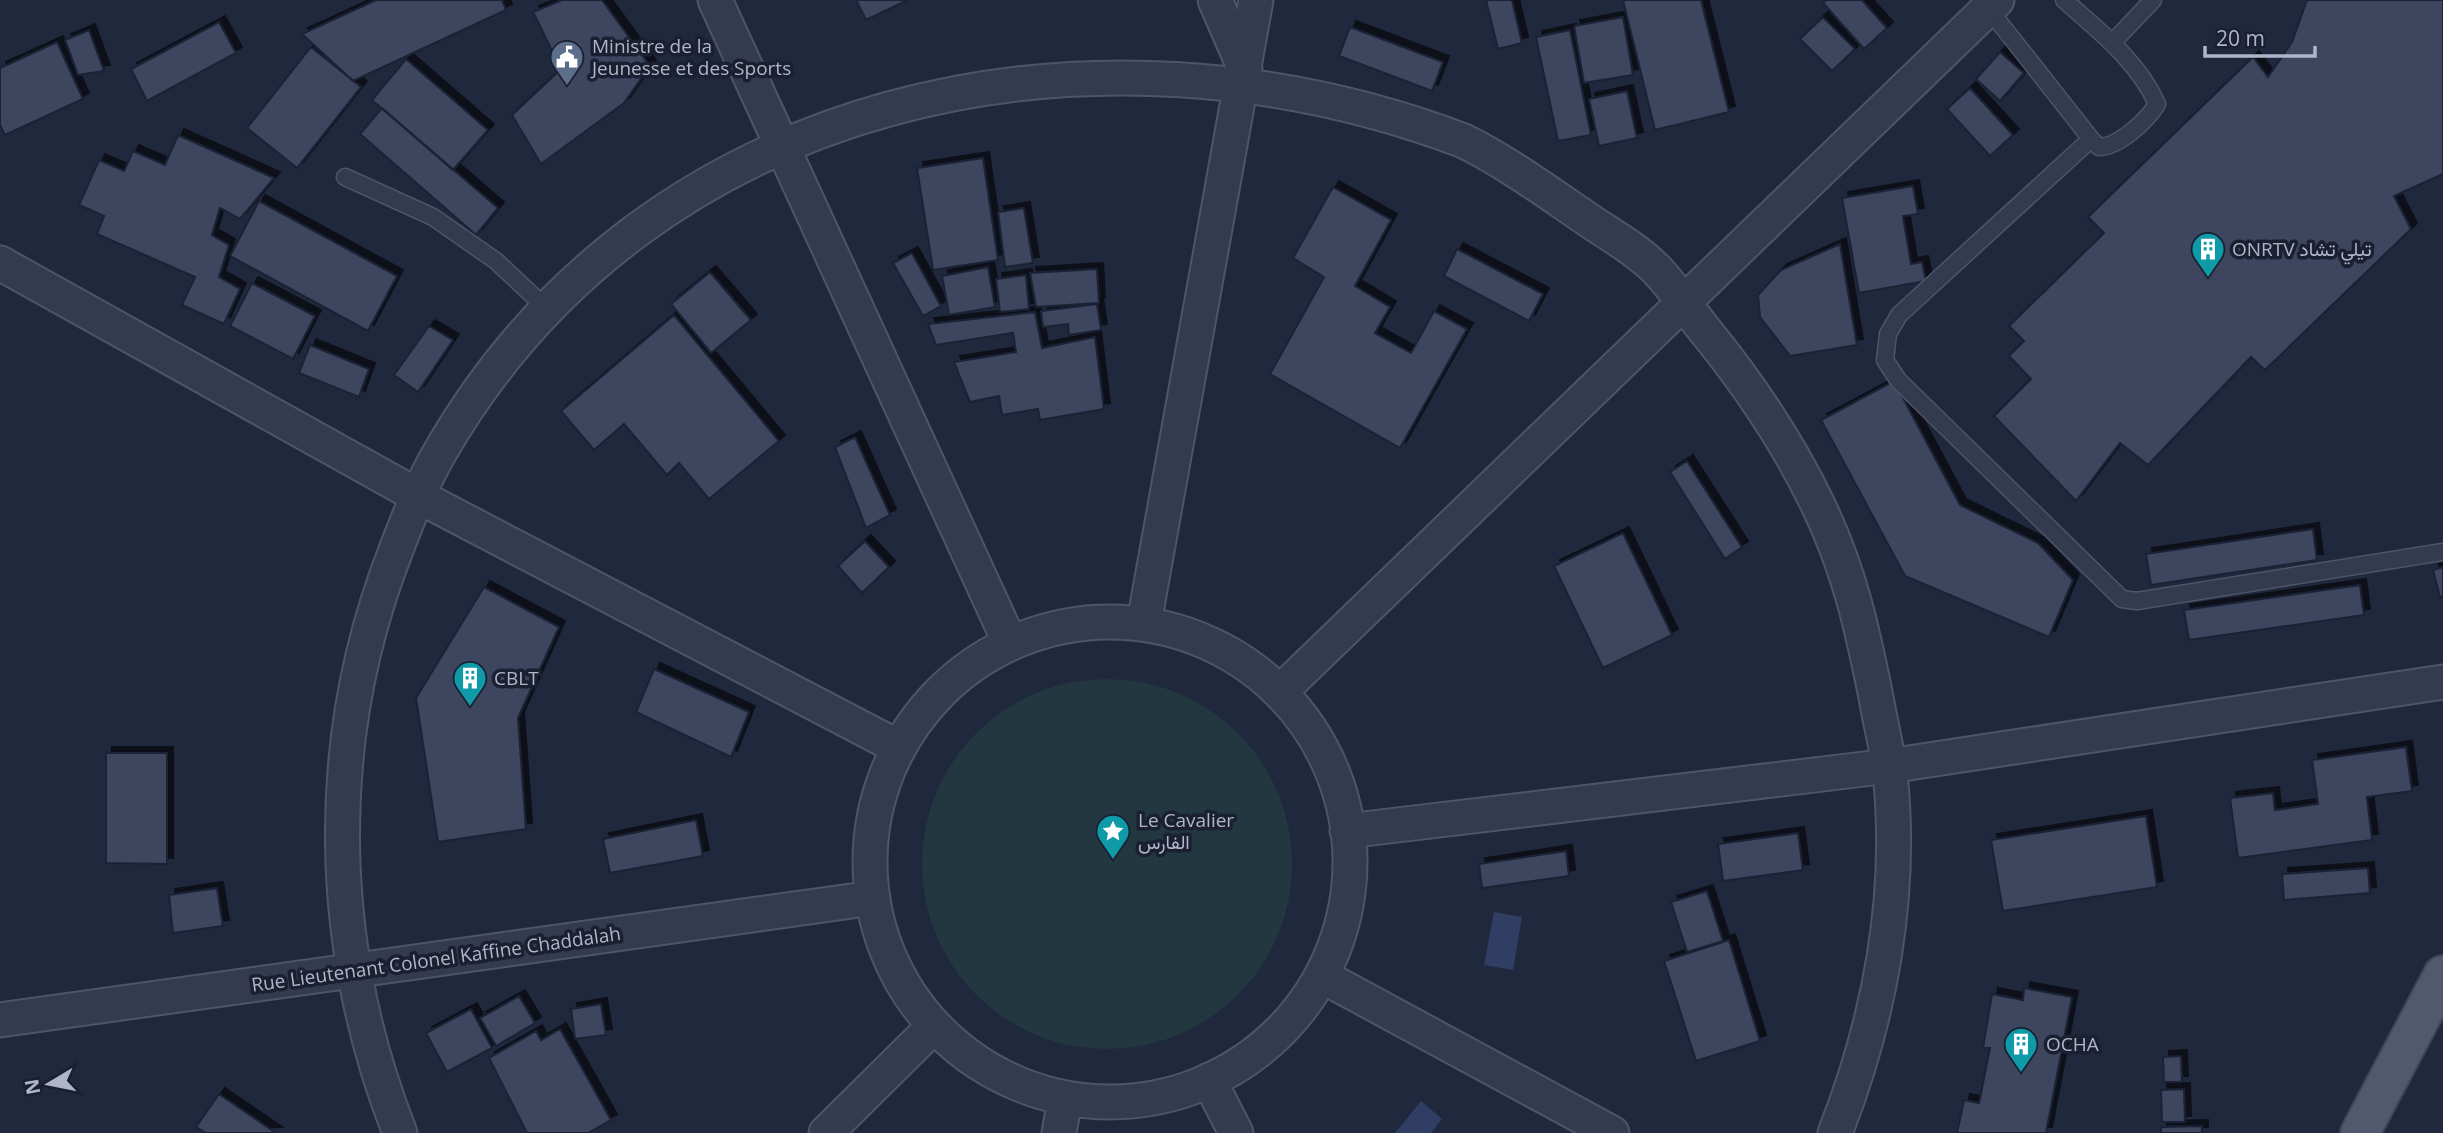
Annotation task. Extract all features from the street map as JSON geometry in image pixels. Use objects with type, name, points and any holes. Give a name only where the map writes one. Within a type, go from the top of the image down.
[{"type":"main road","points":[[2360,1133],[2443,975]]},
{"type":"street","points":[[715,0],[1010,643]]},
{"type":"street","points":[[1215,0],[1245,69]]},
{"type":"street","points":[[1144,623],[1256,0]]},
{"type":"street","points":[[1280,691],[1993,4]]},
{"type":"street","points":[[400,1133],[377,1070],[352,971],[342,861],[342,800],[348,739],[372,619],[418,496],[442,448],[482,388],[547,309],[601,254],[660,206],[776,135],[889,92],[938,78],[1014,64],[1091,58],[1142,58],[1245,69],[1298,79],[1403,113],[1478,148],[1537,183],[1652,264],[1742,377],[1781,435],[1829,528],[1864,628],[1889,766],[1892,870],[1886,940],[1866,1043],[1835,1133]]},
{"type":"street","points":[[0,263],[418,496],[898,747]]},
{"type":"street","points":[[1077,623],[1144,623],[1214,645],[1268,679],[1316,739],[1336,782],[1348,831],[1349,872],[1344,912],[1322,976],[1300,1008],[1264,1047],[1243,1063],[1167,1096],[1111,1103],[1065,1099],[1005,1078],[960,1050],[934,1026],[896,970],[878,923],[870,872],[873,827],[883,783],[898,747],[937,694],[959,674],[1010,643],[1054,627],[1077,623]]},
{"type":"street","points":[[1348,831],[1889,766],[2443,682]]},
{"type":"street","name":"Rue Lieutenant Colonel Kaffine Chaddalah","points":[[0,1020],[873,898]]},
{"type":"street","points":[[1322,976],[1612,1133]]},
{"type":"street","points":[[826,1133],[934,1026]]},
{"type":"street","points":[[1209,1080],[1236,1133]]},
{"type":"street","points":[[1059,1133],[1065,1099]]},
{"type":"lane","points":[[1993,4],[2091,139],[2098,147],[2109,147],[2152,114],[2158,104],[2150,88],[2112,43],[2064,0]]},
{"type":"lane","points":[[2112,43],[2153,0]]},
{"type":"lane","points":[[2091,139],[1899,315],[1888,334],[1885,359],[1898,380],[2122,599],[2137,601],[2443,552]]},
{"type":"lane","points":[[345,177],[433,217],[496,261],[547,309]]},
{"type":"shaded area","points":[[1107,679],[1143,682],[1178,693],[1210,710],[1238,733],[1261,761],[1278,793],[1289,828],[1292,864],[1289,900],[1278,935],[1261,967],[1238,995],[1210,1018],[1178,1035],[1143,1046],[1107,1049],[1071,1046],[1036,1035],[1004,1018],[976,995],[953,967],[936,935],[925,900],[922,864],[925,828],[936,793],[953,761],[976,733],[1004,710],[1036,693],[1071,682]]},
{"type":"water","points":[[1494,912],[1522,917],[1513,970],[1484,965]]},
{"type":"water","points":[[1421,1101],[1442,1119],[1431,1133],[1395,1133]]},
{"type":"building","points":[[376,0],[502,0],[506,10],[353,81],[302,34]]},
{"type":"building","points":[[562,0],[602,0],[650,66],[624,103],[541,164],[512,115],[561,69],[533,12]]},
{"type":"building","points":[[856,0],[908,0],[866,20]]},
{"type":"building","points":[[1486,0],[1512,0],[1522,43],[1498,49]]},
{"type":"building","points":[[1623,0],[1701,0],[1729,112],[1655,130]]},
{"type":"building","points":[[1826,0],[1862,0],[1887,28],[1864,49],[1823,3]]},
{"type":"building","name":"ONRTV تيلي تشاد","points":[[2307,0],[2443,0],[2443,174],[2394,196],[2411,229],[2265,370],[2251,357],[2148,465],[2120,443],[2076,501],[1994,416],[2031,379],[2009,356],[2024,341],[2009,326],[2104,233],[2088,217],[2253,57],[2268,77],[2292,42]]},
{"type":"building","points":[[1623,17],[1633,75],[1584,83],[1574,26]]},
{"type":"building","points":[[1823,17],[1855,49],[1832,71],[1800,39]]},
{"type":"building","points":[[219,22],[236,53],[147,101],[131,69]]},
{"type":"building","points":[[1350,27],[1443,62],[1432,91],[1339,56]]},
{"type":"building","points":[[89,30],[104,71],[78,75],[65,40]]},
{"type":"building","points":[[1570,30],[1591,135],[1558,141],[1536,37]]},
{"type":"building","points":[[57,42],[83,99],[5,135],[0,125],[0,68]]},
{"type":"building","points":[[311,47],[361,87],[297,168],[247,128]]},
{"type":"building","points":[[2000,52],[2024,73],[2000,101],[1976,79]]},
{"type":"building","points":[[406,59],[488,130],[453,170],[372,100]]},
{"type":"building","points":[[1970,88],[2013,135],[1990,156],[1947,109]]},
{"type":"building","points":[[1627,91],[1637,138],[1599,146],[1589,99]]},
{"type":"building","points":[[382,108],[498,208],[476,235],[360,134]]},
{"type":"building","points":[[178,135],[274,178],[240,219],[220,208],[212,235],[229,245],[219,277],[240,289],[224,324],[182,305],[195,277],[97,234],[104,216],[79,205],[99,160],[124,171],[133,151],[165,165]]},
{"type":"building","points":[[983,158],[998,260],[933,270],[917,168]]},
{"type":"building","points":[[1913,186],[1918,214],[1903,216],[1911,264],[1922,262],[1926,281],[1859,293],[1842,198]]},
{"type":"building","points":[[1333,187],[1391,220],[1355,286],[1390,307],[1375,333],[1411,353],[1434,311],[1467,329],[1400,448],[1270,374],[1324,277],[1293,258]]},
{"type":"building","points":[[259,201],[397,276],[368,331],[230,256]]},
{"type":"building","points":[[1024,208],[1033,263],[1005,267],[998,212]]},
{"type":"building","points":[[1840,244],[1857,345],[1790,356],[1760,317],[1758,295],[1781,270]]},
{"type":"building","points":[[1457,249],[1543,294],[1529,321],[1444,276]]},
{"type":"building","points":[[912,253],[941,306],[923,316],[893,263]]},
{"type":"building","points":[[988,267],[995,307],[949,315],[942,276]]},
{"type":"building","points":[[1097,269],[1099,303],[1036,307],[1030,273]]},
{"type":"building","points":[[710,272],[751,320],[711,353],[671,304]]},
{"type":"building","points":[[1026,275],[1029,309],[1000,312],[996,279]]},
{"type":"building","points":[[252,283],[315,316],[293,359],[230,326]]},
{"type":"building","points":[[1097,304],[1101,330],[1069,335],[1068,324],[1043,327],[1041,311]]},
{"type":"building","points":[[1035,312],[1042,348],[1095,337],[1104,409],[1040,420],[1038,409],[1002,415],[999,396],[970,402],[954,362],[1016,352],[1013,333],[936,345],[928,324]]},
{"type":"building","points":[[674,315],[779,441],[709,499],[679,463],[667,475],[624,424],[594,450],[561,411]]},
{"type":"building","points":[[429,326],[453,340],[418,392],[394,375]]},
{"type":"building","points":[[310,345],[369,369],[359,397],[299,373]]},
{"type":"building","points":[[1894,381],[1960,505],[2038,543],[2073,580],[2049,637],[1905,576],[1821,420]]},
{"type":"building","points":[[855,437],[890,515],[866,528],[835,447]]},
{"type":"building","points":[[1687,461],[1742,547],[1725,559],[1670,472]]},
{"type":"building","points":[[2313,529],[2317,560],[2151,585],[2146,554]]},
{"type":"building","points":[[1623,533],[1672,635],[1603,668],[1554,566]]},
{"type":"building","points":[[865,541],[889,567],[862,593],[838,566]]},
{"type":"building","points":[[2443,567],[2443,597],[2440,597],[2433,570]]},
{"type":"building","points":[[2360,585],[2364,615],[2189,640],[2184,610]]},
{"type":"building","name":"CBLT","points":[[484,587],[559,627],[518,718],[526,829],[438,842],[416,698]]},
{"type":"building","points":[[654,669],[749,712],[731,757],[636,712]]},
{"type":"building","points":[[2406,747],[2412,791],[2367,797],[2372,840],[2238,858],[2230,798],[2273,793],[2275,810],[2318,804],[2312,760]]},
{"type":"building","points":[[106,753],[167,753],[167,864],[106,863]]},
{"type":"building","points":[[2146,816],[2157,887],[2003,911],[1991,840]]},
{"type":"building","points":[[696,820],[703,856],[610,873],[603,839]]},
{"type":"building","points":[[1798,833],[1803,870],[1723,881],[1718,844]]},
{"type":"building","points":[[1566,851],[1569,876],[1482,888],[1479,864]]},
{"type":"building","points":[[2368,868],[2370,893],[2284,900],[2282,874]]},
{"type":"building","points":[[217,888],[223,926],[173,933],[169,895]]},
{"type":"building","points":[[1707,891],[1723,941],[1687,952],[1671,902]]},
{"type":"building","points":[[1729,940],[1760,1041],[1696,1061],[1664,961]]},
{"type":"building","name":"OCHA","points":[[2024,988],[2072,997],[2046,1133],[1957,1133],[1964,1100],[1979,1103],[1990,1048],[1983,1048],[1992,994],[2023,1000]]},
{"type":"building","points":[[519,996],[535,1023],[496,1046],[480,1018]]},
{"type":"building","points":[[601,1004],[606,1035],[575,1039],[571,1009]]},
{"type":"building","points":[[471,1009],[492,1048],[447,1072],[426,1033]]},
{"type":"building","points":[[560,1029],[611,1120],[588,1133],[527,1133],[489,1058],[536,1031],[541,1040]]},
{"type":"building","points":[[2181,1056],[2182,1082],[2164,1082],[2163,1057]]},
{"type":"building","points":[[2184,1089],[2185,1122],[2162,1122],[2161,1090]]},
{"type":"building","points":[[219,1094],[276,1133],[206,1133],[196,1127]]},
{"type":"building","points":[[2202,1126],[2202,1133],[2161,1133],[2161,1127]]},
{"type":"place","name":"Ministre de la Jeunesse et des Sports","points":[[567,87]]},
{"type":"place","name":"ONRTV تيلي تشاد","points":[[2208,279]]},
{"type":"place","name":"CBLT","points":[[470,708]]},
{"type":"place","name":"Le Cavalier الفارس","points":[[1113,861]]},
{"type":"place","name":"OCHA","points":[[2021,1074]]}]
